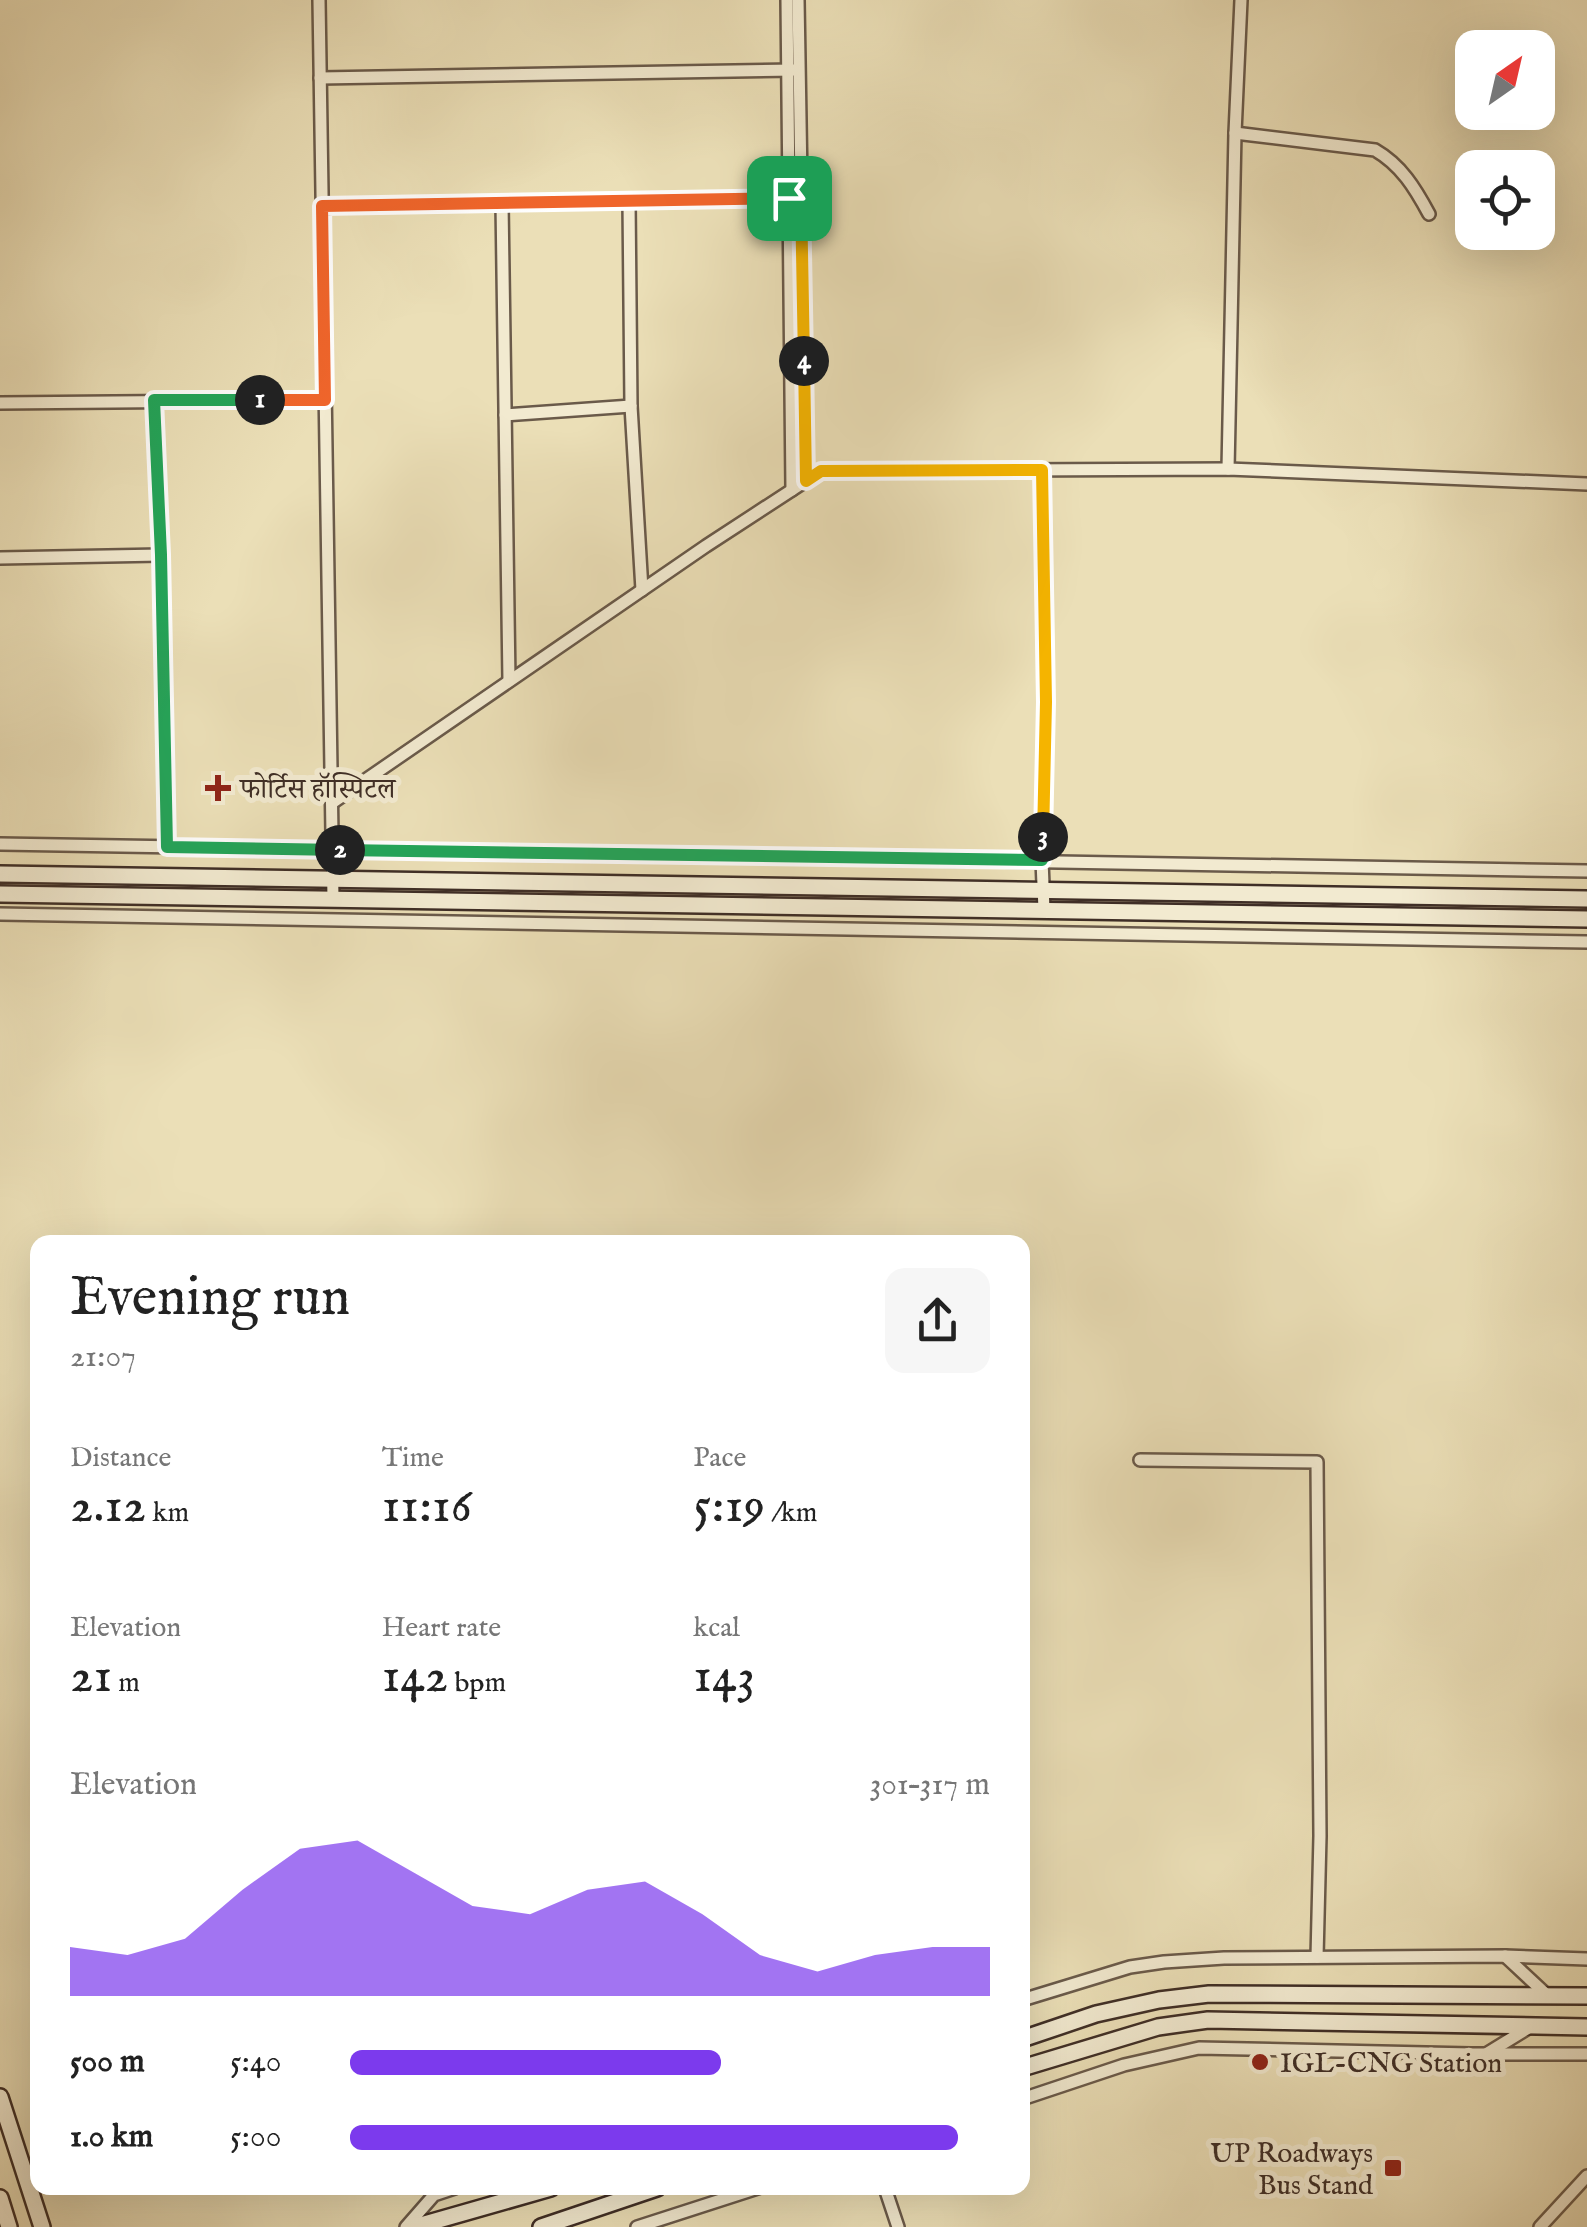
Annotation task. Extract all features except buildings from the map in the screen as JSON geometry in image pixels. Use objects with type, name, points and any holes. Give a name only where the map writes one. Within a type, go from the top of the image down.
[{"type":"street","points":[[319,0],[333,899]]},
{"type":"street","points":[[786,0],[793,70],[806,481]]},
{"type":"street","points":[[793,70],[798,0]]},
{"type":"street","points":[[1228,470],[1241,0]]},
{"type":"street","points":[[320,78],[793,70]]},
{"type":"street","points":[[1236,133],[1374,150],[1392,160],[1429,214]]},
{"type":"street","points":[[322,206],[795,198]]},
{"type":"street","points":[[792,490],[795,198]]},
{"type":"street","points":[[629,201],[631,406],[642,590]]},
{"type":"street","points":[[502,203],[509,681]]},
{"type":"street","points":[[154,400],[167,847]]},
{"type":"street","points":[[0,403],[325,400]]},
{"type":"street","points":[[506,415],[631,406]]},
{"type":"street","points":[[1042,470],[1044,910]]},
{"type":"street","points":[[332,803],[821,471],[1228,470],[1587,484]]},
{"type":"street","points":[[0,558],[161,555]]},
{"type":"street","points":[[0,844],[1587,870]]},
{"type":"street","points":[[0,874],[1587,898]]},
{"type":"street","points":[[0,894],[1587,918]]},
{"type":"street","points":[[0,914],[1587,942]]},
{"type":"street","points":[[1140,1460],[1317,1462],[1317,1958]]},
{"type":"street","points":[[1506,1956],[1548,1996]]},
{"type":"street","points":[[1030,1998],[1130,1967],[1224,1958],[1587,1959]]},
{"type":"street","points":[[1030,2036],[1096,2014],[1209,1994],[1587,1996]]},
{"type":"street","points":[[1030,2066],[1158,2027],[1208,2020],[1587,2026]]},
{"type":"street","points":[[1485,2055],[1533,2025]]},
{"type":"street","points":[[1030,2097],[1124,2065],[1199,2048],[1587,2054]]},
{"type":"street","points":[[0,2097],[30,2190]]},
{"type":"street","points":[[1540,2227],[1587,2176]]},
{"type":"street","points":[[32,2195],[42,2227]]},
{"type":"street","points":[[410,2227],[434,2195]]},
{"type":"street","points":[[410,2227],[526,2195]]},
{"type":"street","points":[[541,2227],[637,2195]]},
{"type":"street","points":[[638,2227],[736,2195]]},
{"type":"street","points":[[887,2195],[898,2227]]},
{"type":"street","points":[[0,2198],[9,2227]]},
{"type":"place","name":"फोर्टिस हॉस्पिटल","points":[[218,788]]},
{"type":"place","name":"IGL-CNG Station","points":[[1260,2062]]},
{"type":"place","name":"UP Roadways Bus Stand","points":[[1393,2168]]},
{"type":"route","points":[[789,198],[801,198],[806,481],[821,471],[1042,470],[1046,702],[1042,860],[167,847],[154,400],[325,400],[322,206],[789,198]]}]
